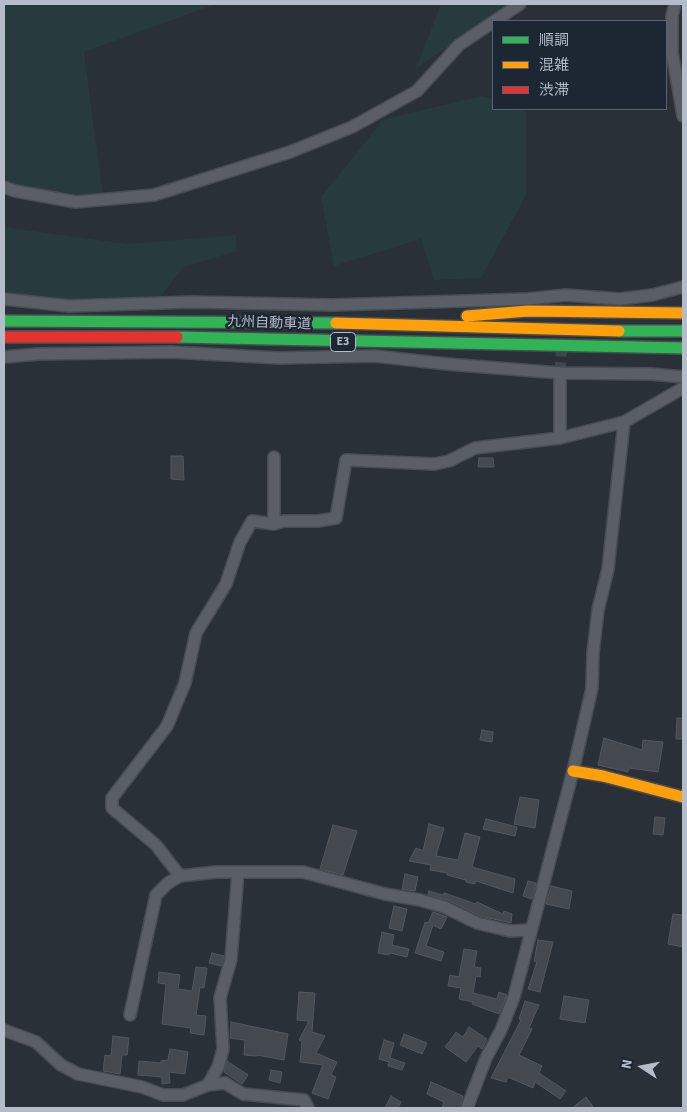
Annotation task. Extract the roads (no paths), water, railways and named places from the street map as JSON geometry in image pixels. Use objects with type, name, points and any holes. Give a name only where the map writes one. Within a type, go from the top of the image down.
[{"type":"main road","points":[[611,311],[664,309],[683,304]]},
{"type":"main road","points":[[361,324],[528,311],[683,313]]},
{"type":"main road","name":"九州自動車道","points":[[4,321],[361,324],[551,330],[683,331]]},
{"type":"main road","name":"九州自動車道","points":[[4,336],[126,336],[468,346],[683,348]]},
{"type":"main road","points":[[468,346],[515,352],[683,360]]},
{"type":"main road","points":[[573,771],[603,776],[683,797]]},
{"type":"street","points":[[496,20],[520,4]]},
{"type":"street","points":[[675,4],[672,16],[672,52],[679,70],[683,116]]},
{"type":"street","points":[[4,187],[76,202],[154,195],[290,152],[352,126],[417,91],[459,44],[492,22]]},
{"type":"street","points":[[4,299],[69,306],[192,302],[332,305],[528,299],[566,295],[620,299],[652,295],[683,286]]},
{"type":"street","points":[[4,357],[38,354],[171,352],[278,358],[375,356],[560,373],[652,374],[683,377]]},
{"type":"street","points":[[560,373],[560,438]]},
{"type":"street","points":[[180,876],[156,845],[112,808],[112,798],[167,726],[185,684],[196,633],[226,584],[240,542],[252,521],[274,524],[284,521],[318,522],[336,518],[346,460],[434,464],[449,461],[475,448],[560,438],[624,422],[683,388]]},
{"type":"street","points":[[466,1108],[514,997],[526,958],[531,930],[573,771],[592,688],[598,610],[608,569],[624,422]]},
{"type":"street","points":[[274,457],[274,524]]},
{"type":"street","points":[[130,1015],[156,895],[180,876],[238,872],[303,872],[385,894],[420,900],[444,907],[477,923],[510,931],[531,930]]},
{"type":"street","points":[[208,1084],[218,1067],[223,1049],[220,998],[231,959],[238,872]]},
{"type":"street","points":[[4,1030],[36,1042],[61,1065],[78,1074],[142,1087],[163,1095],[183,1095],[208,1084],[225,1083],[243,1094],[264,1098],[304,1100],[308,1108]]},
{"type":"street","points":[[264,1098],[275,1108]]},
{"type":"tunnel","points":[[560,373],[562,342]]}]
